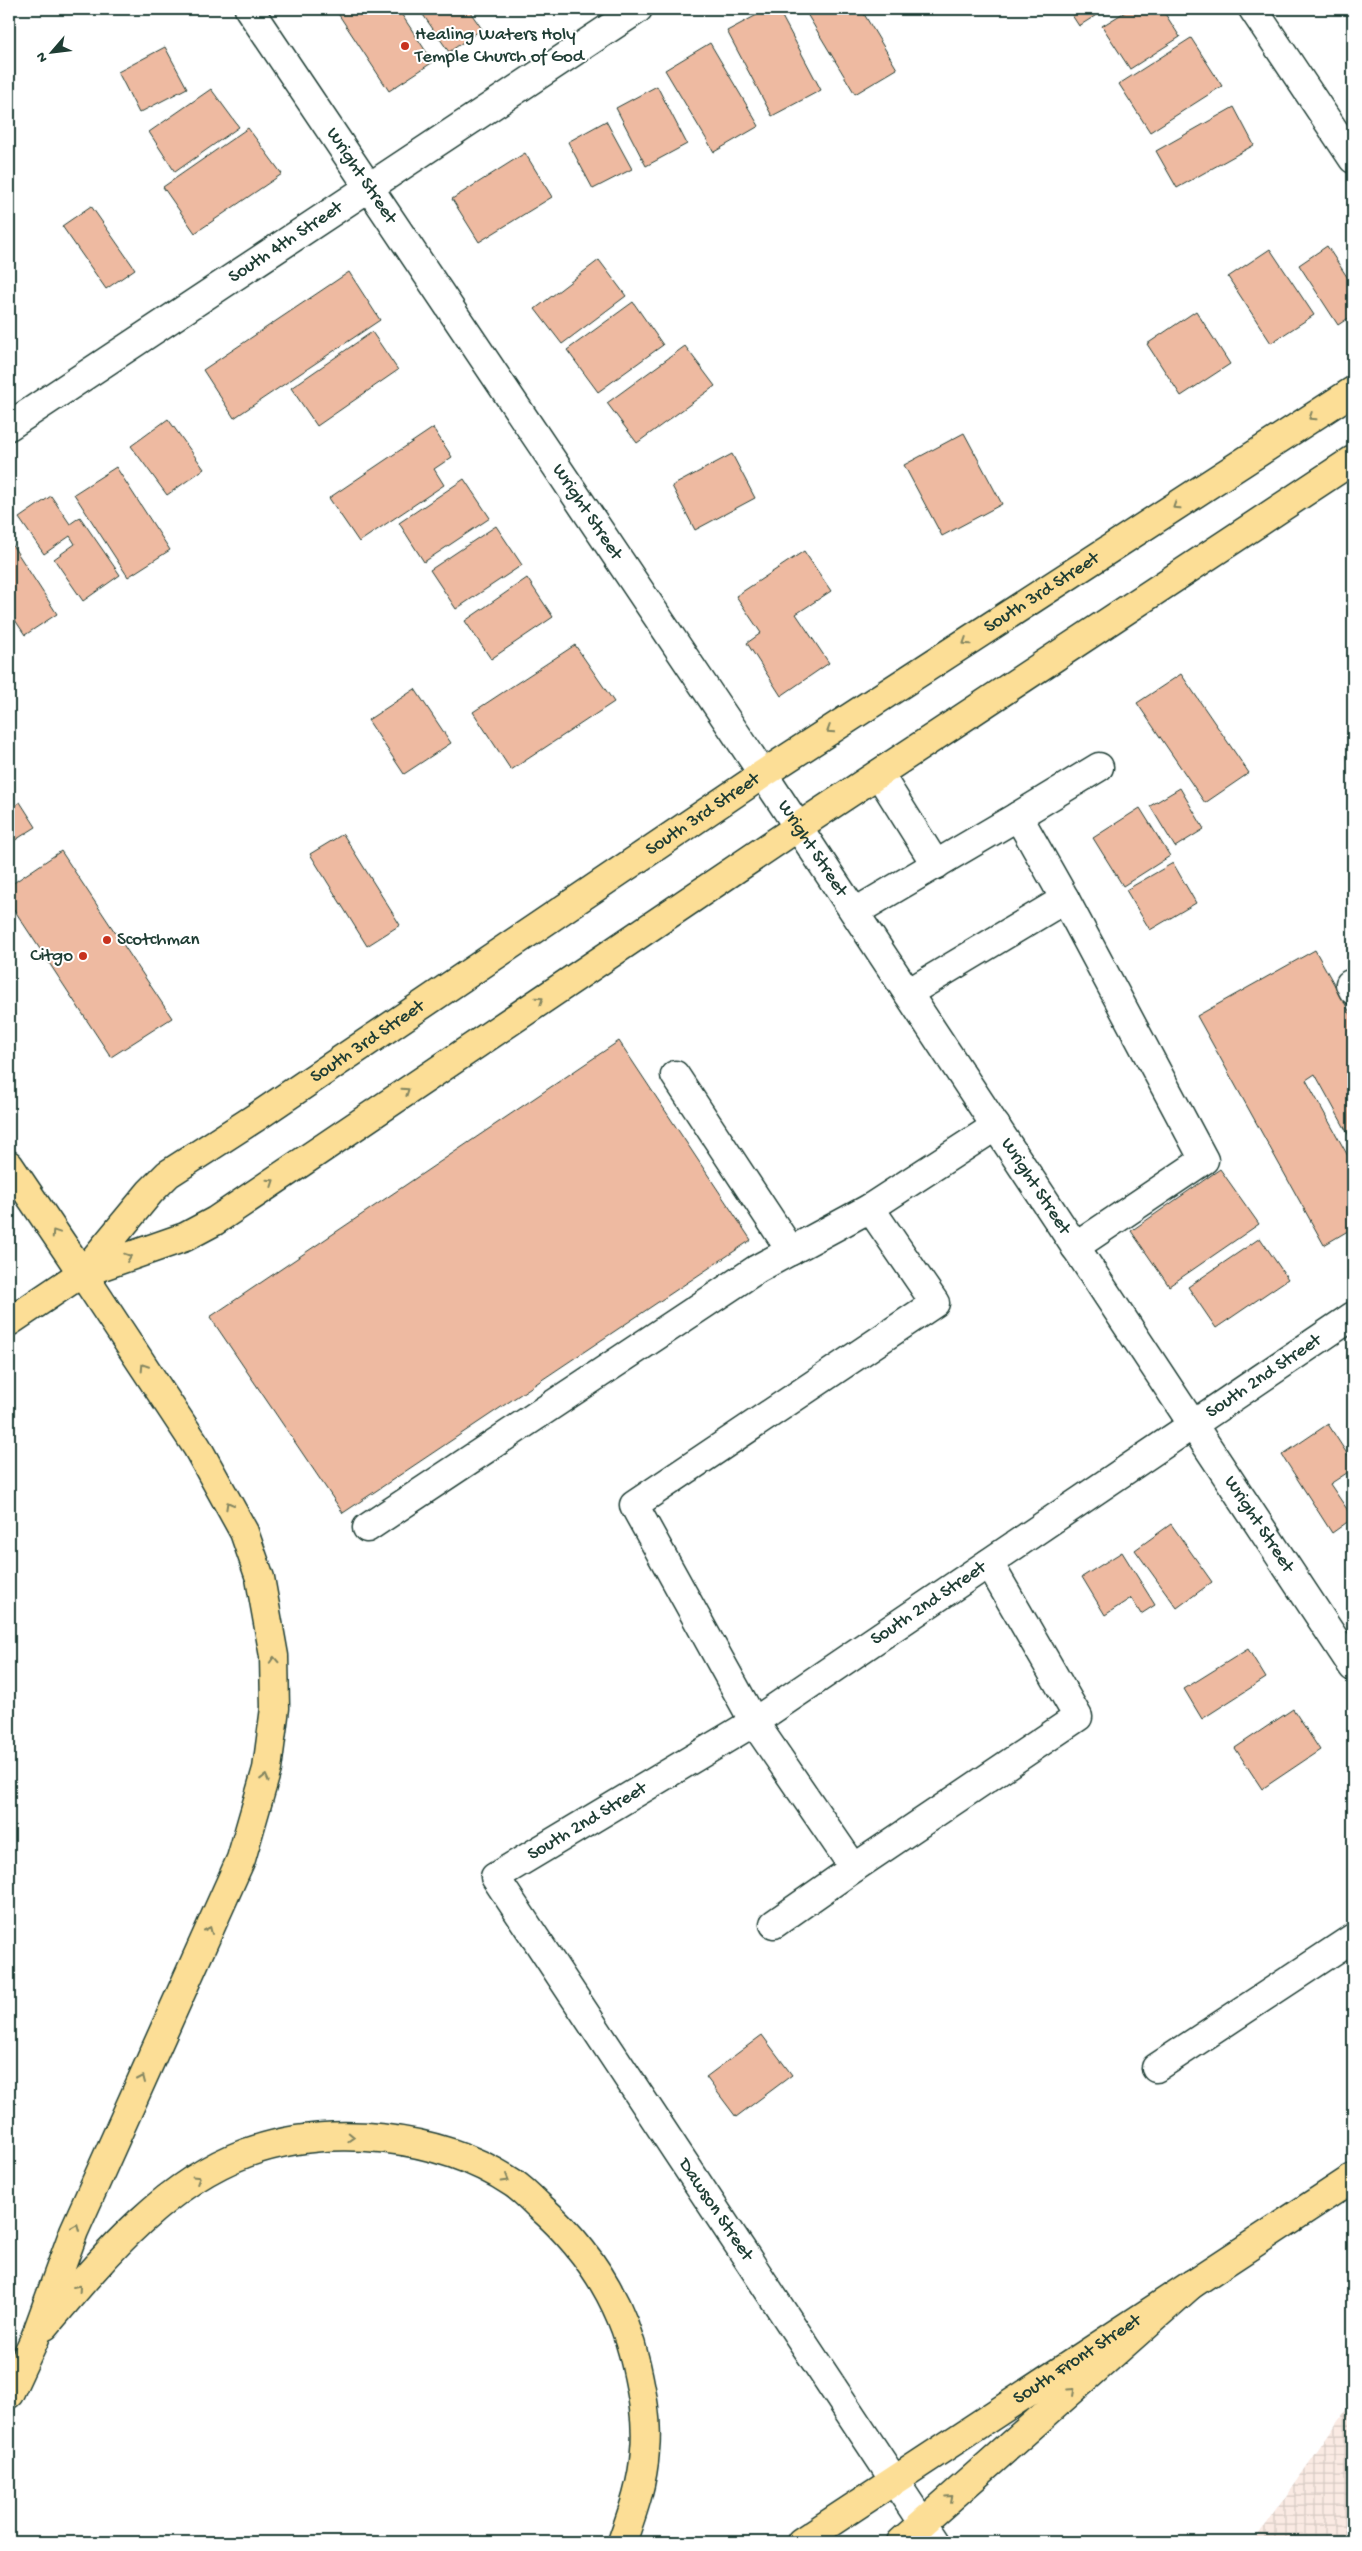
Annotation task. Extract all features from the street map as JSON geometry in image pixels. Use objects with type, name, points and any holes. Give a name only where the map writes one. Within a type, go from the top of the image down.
[{"type":"main road","name":"South 3rd Street","points":[[82,1273],[150,1192],[168,1174],[258,1116],[763,774],[1353,391]]},
{"type":"main road","name":"South 3rd Street","points":[[9,1322],[82,1273],[185,1237],[215,1221],[798,827],[1353,460]]},
{"type":"main road","points":[[9,1165],[197,1447],[244,1532],[260,1578],[274,1656],[275,1708],[267,1769],[241,1859],[74,2230],[34,2338],[9,2394]]},
{"type":"main road","points":[[34,2338],[118,2241],[188,2185],[219,2166],[245,2154],[273,2145],[321,2137],[345,2136],[398,2139],[451,2154],[500,2175],[515,2184],[556,2220],[585,2254],[608,2287],[621,2314],[632,2346],[643,2395],[646,2447],[640,2489],[622,2542]]},
{"type":"main road","name":"South Front Street","points":[[801,2542],[1353,2178]]},
{"type":"main road","points":[[901,2542],[929,2533],[1192,2284]]},
{"type":"street","name":"Wright Street","points":[[249,9],[855,912],[1353,1667]]},
{"type":"street","name":"South 4th Street","points":[[9,426],[638,9]]},
{"type":"street","points":[[1253,9],[1353,158]]},
{"type":"street","points":[[855,912],[1099,767]]},
{"type":"street","points":[[878,774],[936,865]]},
{"type":"street","points":[[1018,816],[1065,899],[1204,1160],[1075,1247]]},
{"type":"street","points":[[908,994],[1065,899]]},
{"type":"street","points":[[675,1075],[791,1251]]},
{"type":"street","points":[[367,1528],[757,1269],[870,1208],[996,1126]]},
{"type":"street","points":[[854,1868],[754,1722],[634,1505],[935,1303],[870,1208]]},
{"type":"street","name":"South 2nd Street","points":[[495,1877],[754,1722],[1353,1316]]},
{"type":"street","points":[[774,1924],[1078,1717],[989,1563]]},
{"type":"street","name":"Dawson Street","points":[[495,1877],[929,2533]]},
{"type":"street","points":[[1156,2068],[1353,1938]]},
{"type":"shaded area","points":[[1353,2400],[1353,2542],[1254,2542]]},
{"type":"building","points":[[335,9],[398,9],[433,62],[389,91]]},
{"type":"building","points":[[419,9],[468,9],[482,29],[449,52]]},
{"type":"building","points":[[768,9],[778,9],[821,90],[772,116],[727,31]]},
{"type":"building","points":[[804,9],[861,9],[897,69],[855,94]]},
{"type":"building","points":[[1068,9],[1106,9],[1079,26]]},
{"type":"building","points":[[1130,9],[1162,9],[1180,37],[1130,69],[1102,26]]},
{"type":"building","points":[[1191,38],[1222,86],[1150,132],[1119,84]]},
{"type":"building","points":[[710,43],[759,126],[714,152],[665,70]]},
{"type":"building","points":[[165,47],[187,88],[139,113],[118,72]]},
{"type":"building","points":[[657,86],[687,144],[646,166],[616,108]]},
{"type":"building","points":[[211,89],[239,127],[175,172],[149,132]]},
{"type":"building","points":[[1234,107],[1254,145],[1177,188],[1156,151]]},
{"type":"building","points":[[606,121],[632,169],[593,189],[568,142]]},
{"type":"building","points":[[248,128],[282,174],[195,233],[163,187]]},
{"type":"building","points":[[525,153],[552,197],[479,242],[452,199]]},
{"type":"building","points":[[91,206],[135,269],[106,289],[62,226]]},
{"type":"building","points":[[1327,246],[1353,286],[1353,315],[1338,325],[1299,265]]},
{"type":"building","points":[[1270,249],[1314,315],[1271,343],[1228,277]]},
{"type":"building","points":[[599,260],[626,296],[562,344],[535,309]]},
{"type":"building","points":[[349,272],[380,320],[234,418],[203,370]]},
{"type":"building","points":[[633,302],[663,345],[598,392],[567,350]]},
{"type":"building","points":[[1196,311],[1230,364],[1181,396],[1147,344]]},
{"type":"building","points":[[372,332],[398,370],[317,426],[291,388]]},
{"type":"building","points":[[685,346],[715,386],[637,443],[607,403]]},
{"type":"building","points":[[168,419],[204,469],[167,495],[131,446]]},
{"type":"building","points":[[433,428],[452,457],[434,469],[444,485],[359,542],[329,498]]},
{"type":"building","points":[[964,433],[1002,504],[942,536],[904,465]]},
{"type":"building","points":[[732,454],[755,498],[695,530],[672,486]]},
{"type":"building","points":[[116,467],[170,550],[128,577],[74,494]]},
{"type":"building","points":[[464,479],[490,518],[424,562],[399,523]]},
{"type":"building","points":[[51,496],[70,524],[80,517],[120,575],[83,601],[54,559],[75,544],[70,536],[44,554],[19,518]]},
{"type":"building","points":[[496,526],[522,565],[456,609],[430,570]]},
{"type":"building","points":[[9,540],[57,614],[25,635],[9,611]]},
{"type":"building","points":[[804,551],[831,591],[796,614],[829,663],[781,696],[747,643],[761,633],[736,596]]},
{"type":"building","points":[[527,578],[553,617],[491,659],[465,621]]},
{"type":"building","points":[[575,645],[614,702],[511,770],[473,712]]},
{"type":"building","points":[[1181,674],[1249,773],[1205,803],[1137,703]]},
{"type":"building","points":[[415,689],[451,743],[404,774],[368,720]]},
{"type":"building","points":[[1180,788],[1204,829],[1175,847],[1150,806]]},
{"type":"building","points":[[20,802],[36,827],[9,844],[9,810]]},
{"type":"building","points":[[1140,808],[1170,856],[1123,886],[1093,838]]},
{"type":"building","points":[[343,834],[400,925],[367,946],[310,854]]},
{"type":"building","points":[[61,851],[172,1018],[111,1057],[9,902],[9,886]]},
{"type":"building","points":[[1173,863],[1196,903],[1150,930],[1126,890]]},
{"type":"building","points":[[1315,950],[1353,1018],[1353,1143],[1315,1074],[1306,1080],[1353,1165],[1353,1228],[1324,1245],[1197,1016]]},
{"type":"building","points":[[619,1041],[751,1240],[343,1513],[210,1317]]},
{"type":"building","points":[[1220,1169],[1259,1224],[1169,1286],[1131,1231]]},
{"type":"building","points":[[1260,1238],[1288,1279],[1216,1328],[1188,1287]]},
{"type":"building","points":[[1328,1424],[1353,1463],[1353,1469],[1330,1484],[1353,1518],[1332,1533],[1282,1455]]},
{"type":"building","points":[[1171,1524],[1212,1582],[1177,1608],[1135,1550]]},
{"type":"building","points":[[1122,1552],[1155,1605],[1141,1614],[1131,1598],[1105,1615],[1082,1577]]},
{"type":"building","points":[[1248,1649],[1266,1678],[1202,1719],[1184,1689]]},
{"type":"building","points":[[1293,1709],[1320,1750],[1262,1789],[1235,1748]]},
{"type":"building","points":[[762,2035],[792,2075],[736,2117],[706,2077]]},
{"type":"place","name":"Healing Waters Holy Temple Church of God","points":[[405,46]]},
{"type":"place","name":"Scotchman","points":[[107,940]]},
{"type":"place","name":"Citgo","points":[[83,956]]}]
